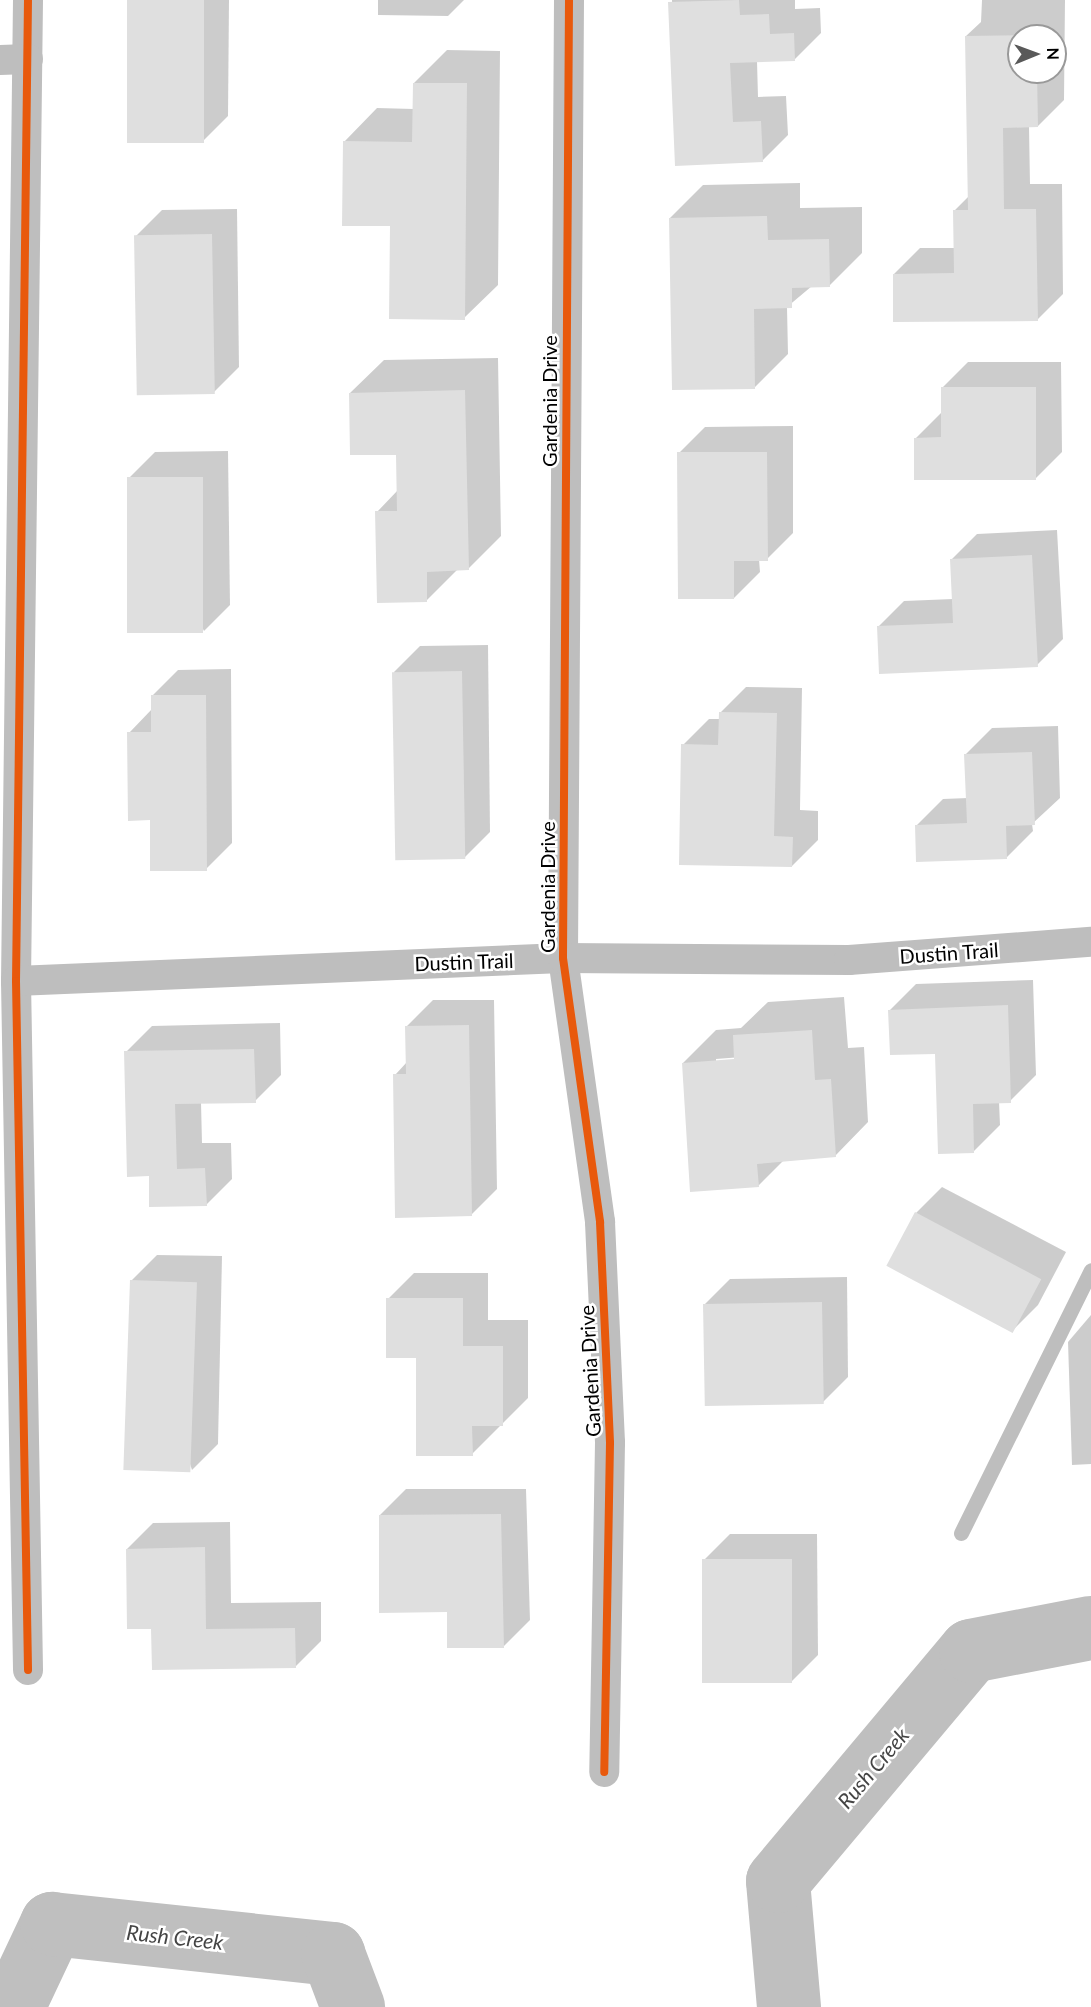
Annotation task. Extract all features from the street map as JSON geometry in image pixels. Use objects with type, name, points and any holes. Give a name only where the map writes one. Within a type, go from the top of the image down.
[{"type":"street","points":[[28,0],[14,60],[10,664],[28,1670]]},
{"type":"street","name":"Gardenia Drive","points":[[569,0],[563,958],[601,1233],[610,1443],[604,1772]]},
{"type":"street","name":"Dustin Trail","points":[[16,981],[563,958],[849,960],[1091,942]]},
{"type":"lane","points":[[961,1533],[1091,1270]]},
{"type":"building","points":[[127,0],[204,0],[204,143],[127,143]]},
{"type":"building","points":[[739,0],[740,15],[769,14],[770,34],[794,33],[795,61],[730,63],[733,122],[761,121],[763,162],[675,166],[668,2]]},
{"type":"building","points":[[1007,35],[1007,84],[1037,84],[1038,127],[1003,128],[1004,209],[1036,209],[1038,321],[893,322],[893,274],[954,273],[953,210],[968,210],[965,36]]},
{"type":"building","points":[[413,83],[467,83],[465,320],[389,319],[390,226],[342,226],[343,141],[412,142]]},
{"type":"building","points":[[767,216],[768,240],[829,239],[830,287],[792,288],[792,308],[754,309],[755,389],[672,390],[669,218]]},
{"type":"building","points":[[212,234],[215,394],[137,395],[134,235]]},
{"type":"building","points":[[941,387],[1036,387],[1036,480],[914,480],[914,438],[941,437]]},
{"type":"building","points":[[465,390],[469,570],[427,572],[427,602],[377,603],[375,511],[397,511],[396,455],[350,455],[349,393]]},
{"type":"building","points":[[677,452],[767,452],[768,561],[734,561],[734,599],[678,599]]},
{"type":"building","points":[[127,477],[203,477],[203,633],[127,633]]},
{"type":"building","points":[[1032,555],[1038,667],[879,674],[877,626],[953,623],[950,559]]},
{"type":"building","points":[[462,671],[465,859],[395,860],[392,672]]},
{"type":"building","points":[[151,695],[206,695],[207,871],[150,871],[150,820],[128,821],[127,732],[151,732]]},
{"type":"building","points":[[719,712],[777,713],[774,836],[793,837],[792,867],[679,865],[681,744],[718,745]]},
{"type":"building","points":[[1032,752],[1035,825],[1006,826],[1007,859],[916,862],[915,825],[967,823],[964,754]]},
{"type":"building","points":[[1008,1005],[1011,1103],[973,1104],[974,1153],[938,1154],[935,1054],[890,1055],[888,1010]]},
{"type":"building","points":[[469,1025],[472,1216],[395,1218],[393,1074],[406,1074],[405,1026]]},
{"type":"building","points":[[812,1030],[815,1080],[831,1079],[836,1157],[757,1164],[759,1187],[690,1192],[682,1063],[734,1059],[733,1035]]},
{"type":"building","points":[[254,1049],[256,1103],[175,1104],[177,1169],[205,1168],[207,1206],[149,1207],[149,1176],[127,1177],[124,1051]]},
{"type":"building","points":[[915,1212],[1041,1279],[1013,1333],[886,1266]]},
{"type":"building","points":[[130,1280],[197,1282],[190,1472],[123,1470]]},
{"type":"building","points":[[386,1298],[463,1298],[463,1346],[503,1346],[503,1426],[472,1426],[473,1456],[416,1456],[416,1358],[386,1358]]},
{"type":"building","points":[[822,1302],[824,1404],[705,1406],[703,1304]]},
{"type":"building","points":[[501,1514],[504,1648],[447,1648],[447,1612],[379,1613],[379,1515]]},
{"type":"building","points":[[205,1547],[206,1629],[295,1628],[296,1668],[152,1670],[151,1629],[127,1629],[126,1549]]},
{"type":"building","points":[[702,1559],[792,1559],[792,1683],[702,1683]]},
{"type":"waterway","name":"Rush Creek","points":[[789,2007],[778,1881],[971,1651],[1091,1628]]},
{"type":"waterway","name":"Rush Creek","points":[[13,2007],[52,1924],[333,1954],[353,2007]]},
{"type":"cycle path","points":[[28,0],[16,981],[28,1670]]},
{"type":"cycle path","points":[[569,0],[563,958],[600,1222],[610,1443],[604,1772]]}]
